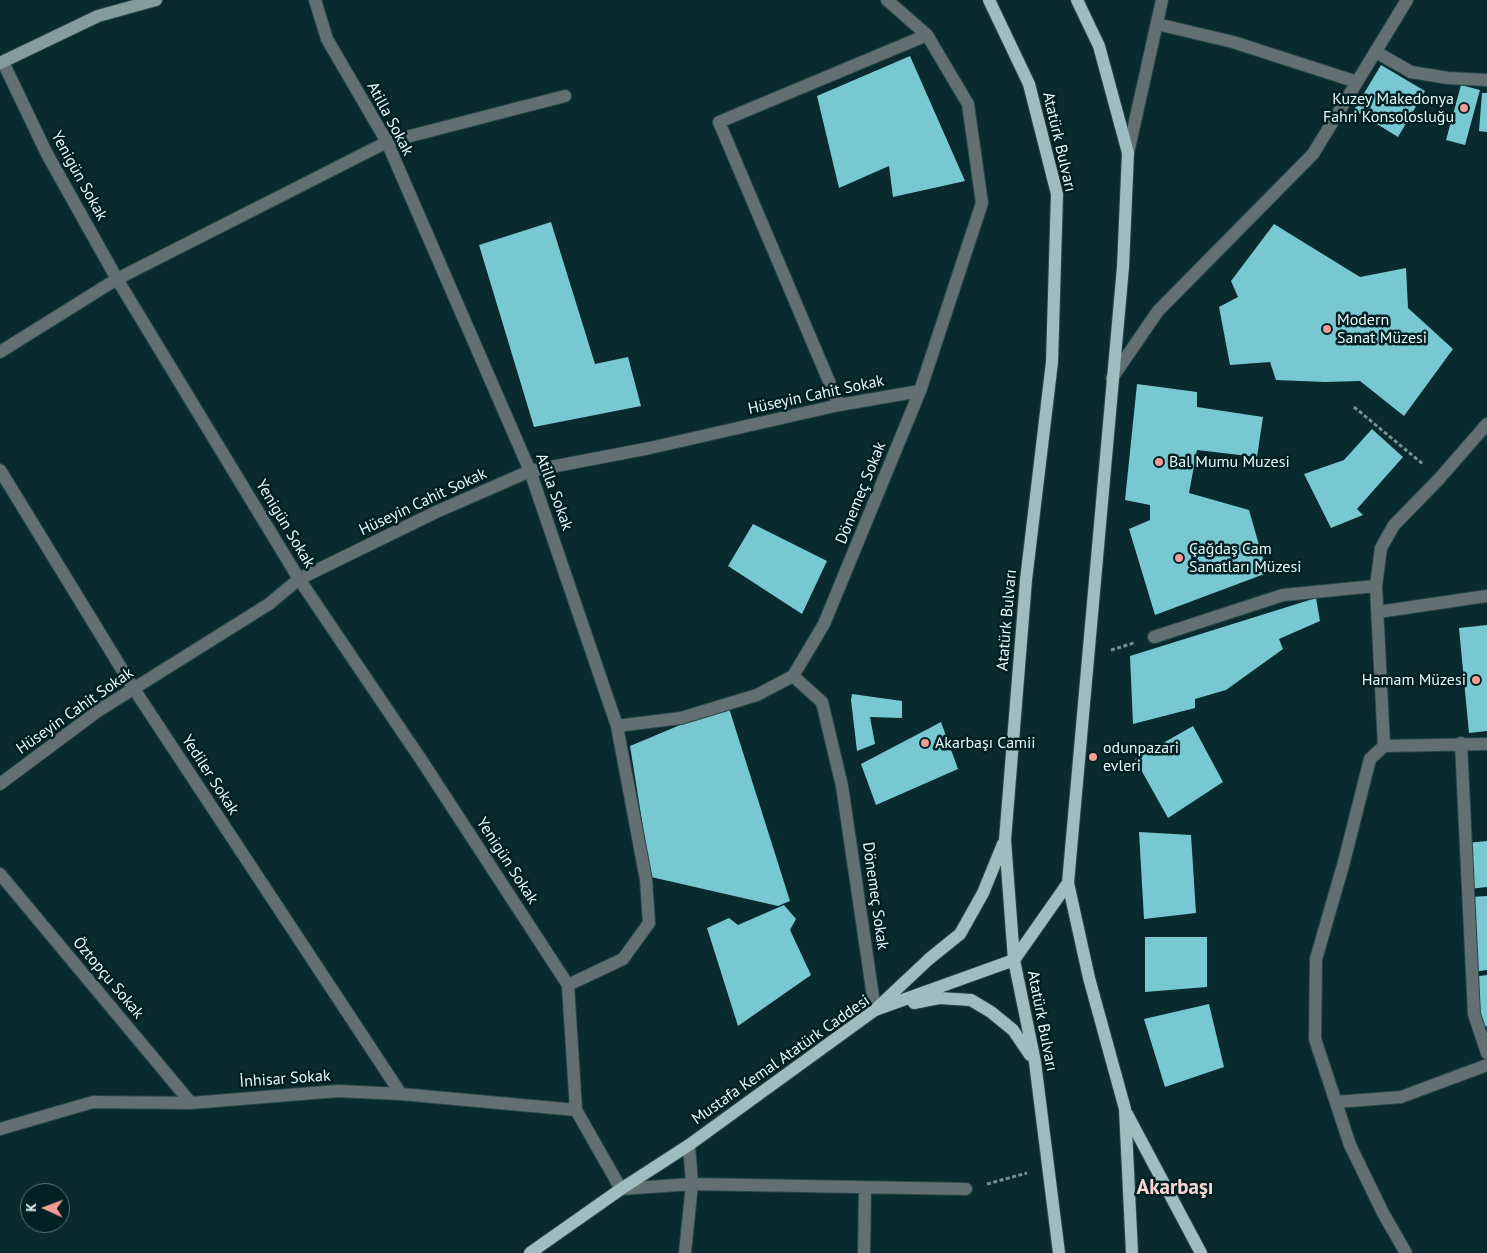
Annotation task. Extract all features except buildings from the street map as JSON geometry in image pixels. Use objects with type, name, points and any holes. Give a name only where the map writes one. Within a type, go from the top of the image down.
[{"type":"main road","points":[[2,62],[98,16],[156,0]]},
{"type":"main road","name":"Atatürk Bulvarı","points":[[989,0],[1029,84],[1057,194],[1052,362],[1026,580],[1004,840],[1014,960],[1035,1062],[1059,1253]]},
{"type":"main road","points":[[1077,0],[1099,46],[1128,153],[1123,267],[1068,884],[1089,978],[1125,1109],[1201,1253]]},
{"type":"main road","points":[[874,1010],[929,959],[960,934],[983,893],[1004,840]]},
{"type":"main road","points":[[1014,960],[1068,884]]},
{"type":"main road","name":"Mustafa Kemal Atatürk Caddesi","points":[[530,1253],[689,1144],[874,1010],[1014,960]]},
{"type":"main road","points":[[874,1010],[939,998],[971,1000],[991,1012],[1013,1030],[1035,1062]]},
{"type":"main road","points":[[1125,1109],[1132,1253]]},
{"type":"street","name":"Atilla Sokak","points":[[315,0],[327,38],[387,142],[530,471],[616,726],[646,880],[649,923],[623,959],[568,985]]},
{"type":"street","name":"Dönemeç Sokak","points":[[874,1010],[842,786],[822,702],[793,676],[824,624],[920,391],[982,203],[968,104],[927,35],[887,0]]},
{"type":"street","points":[[1128,153],[1162,0]]},
{"type":"street","points":[[1112,378],[1158,311],[1313,154],[1408,0]]},
{"type":"street","points":[[1157,24],[1233,42],[1357,82]]},
{"type":"street","points":[[839,405],[719,122],[927,35]]},
{"type":"street","points":[[1376,52],[1412,72],[1448,78],[1487,80]]},
{"type":"street","name":"Yenigün Sokak","points":[[2,62],[47,154],[117,279],[299,578],[422,761],[568,985]]},
{"type":"street","points":[[0,352],[117,279],[387,142],[565,96]]},
{"type":"street","name":"Hüseyin Cahit Sokak","points":[[0,784],[98,711],[269,604],[299,578],[436,512],[530,471],[650,448],[839,405],[920,391]]},
{"type":"street","points":[[1384,746],[1376,586],[1381,548],[1394,525],[1439,479],[1487,424]]},
{"type":"street","name":"Yediler Sokak","points":[[0,470],[134,690],[401,1094]]},
{"type":"street","points":[[1154,637],[1283,595],[1376,586]]},
{"type":"street","points":[[1378,612],[1487,596]]},
{"type":"street","points":[[616,726],[681,718],[756,695],[793,676]]},
{"type":"street","points":[[1461,744],[1474,1014],[1487,1053]]},
{"type":"street","points":[[1406,1253],[1382,1213],[1350,1145],[1316,1039],[1316,959],[1344,862],[1370,759],[1384,746],[1487,744]]},
{"type":"street","name":"Öztopçu Sokak","points":[[0,874],[191,1103]]},
{"type":"street","points":[[568,985],[576,1110],[621,1189],[692,1184],[966,1189]]},
{"type":"street","points":[[1336,1102],[1401,1097],[1487,1065]]},
{"type":"street","name":"İnhisar Sokak","points":[[0,1130],[93,1102],[191,1103],[338,1092],[401,1094],[576,1110]]},
{"type":"street","points":[[685,1253],[692,1184],[689,1144]]},
{"type":"street","points":[[864,1253],[865,1188]]},
{"type":"path","points":[[1354,407],[1439,479]]},
{"type":"path","points":[[966,1189],[1047,1168]]},
{"type":"place","name":"Kuzey Makedonya Fahri Konsolosluğu","points":[[1464,108]]},
{"type":"place","name":"Modern Sanat Müzesi","points":[[1327,329]]},
{"type":"place","name":"Bal Mumu Muzesi","points":[[1159,462]]},
{"type":"place","name":"Çağdaş Cam Sanatları Müzesi","points":[[1179,558]]},
{"type":"place","name":"Hamam Müzesi","points":[[1476,680]]},
{"type":"place","name":"Akarbaşı Camii","points":[[925,743]]},
{"type":"place","name":"odunpazari evleri","points":[[1093,757]]},
{"type":"district","name":"Akarbaşı","points":[[1175,1188]]}]
